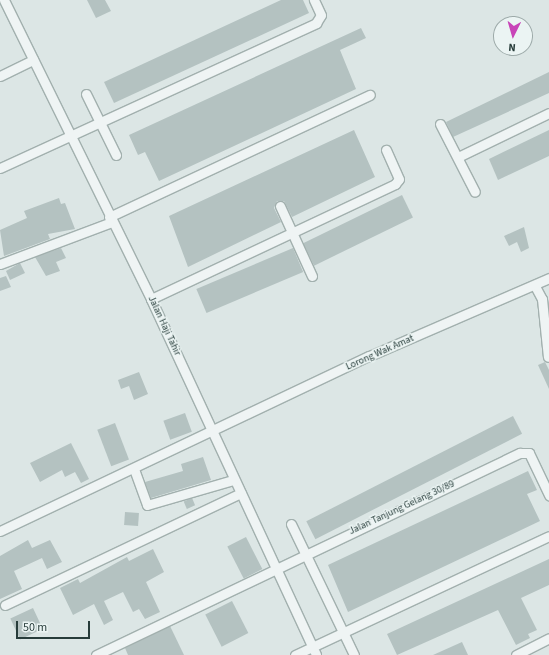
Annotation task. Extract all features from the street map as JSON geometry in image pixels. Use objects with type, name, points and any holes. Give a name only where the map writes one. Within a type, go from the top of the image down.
[{"type":"street","name":"Jalan Haji Tahir","points":[[4,0],[71,135],[111,220],[151,298],[233,480],[277,568],[316,655]]},
{"type":"street","points":[[0,168],[316,23],[321,14],[314,0]]},
{"type":"street","points":[[0,76],[33,60]]},
{"type":"street","points":[[86,94],[116,155]]},
{"type":"street","points":[[0,264],[111,220],[370,95]]},
{"type":"street","points":[[458,157],[549,113]]},
{"type":"street","points":[[440,124],[475,192]]},
{"type":"street","points":[[151,298],[290,231],[395,184],[399,179],[386,150]]},
{"type":"street","points":[[280,206],[290,231],[312,276]]},
{"type":"street","name":"Lorong Wak Amat","points":[[0,531],[213,433],[369,356],[535,286],[549,278]]},
{"type":"street","points":[[535,286],[542,299],[548,357]]},
{"type":"street","name":"Jalan Tanjung Gelang 30/89","points":[[96,655],[305,553],[520,453],[528,453],[549,494]]},
{"type":"street","points":[[134,469],[147,505],[233,480]]},
{"type":"street","points":[[5,605],[240,494]]},
{"type":"street","points":[[291,524],[354,655]]},
{"type":"street","points":[[295,655],[549,536]]},
{"type":"street","points":[[516,655],[549,638]]},
{"type":"building","points":[[87,0],[105,0],[111,11],[96,18]]},
{"type":"building","points":[[281,0],[303,0],[309,13],[114,103],[104,82]]},
{"type":"building","points":[[361,28],[366,38],[340,50],[356,89],[159,181],[145,152],[138,155],[129,135]]},
{"type":"building","points":[[549,72],[549,93],[453,137],[446,122]]},
{"type":"building","points":[[354,130],[375,177],[292,217],[284,201],[277,201],[274,208],[281,222],[188,267],[169,216]]},
{"type":"building","points":[[549,130],[549,156],[498,180],[489,159]]},
{"type":"building","points":[[402,195],[413,217],[314,266],[303,243]]},
{"type":"building","points":[[59,198],[61,204],[65,203],[75,229],[48,234],[50,239],[4,256],[0,230],[27,218],[24,211]]},
{"type":"building","points":[[524,227],[529,248],[521,252],[517,242],[509,246],[504,236]]},
{"type":"building","points":[[61,248],[66,258],[56,262],[60,271],[46,276],[35,257]]},
{"type":"building","points":[[293,248],[303,272],[207,313],[196,289]]},
{"type":"building","points":[[20,263],[25,273],[10,280],[6,271]]},
{"type":"building","points":[[6,276],[11,287],[0,291],[0,278]]},
{"type":"building","points":[[545,362],[549,370],[549,389],[538,365]]},
{"type":"building","points":[[139,372],[148,394],[134,400],[129,386],[121,389],[118,380]]},
{"type":"building","points":[[185,413],[192,432],[170,440],[163,421]]},
{"type":"building","points":[[513,416],[522,434],[315,539],[306,521]]},
{"type":"building","points":[[115,423],[129,459],[111,466],[97,430]]},
{"type":"building","points":[[71,443],[89,479],[81,483],[75,472],[65,477],[62,470],[40,482],[30,463]]},
{"type":"building","points":[[203,457],[211,480],[151,498],[145,482],[183,471],[181,464]]},
{"type":"building","points":[[528,471],[537,490],[527,494],[540,521],[348,612],[328,565]]},
{"type":"building","points":[[192,498],[195,505],[187,509],[184,502]]},
{"type":"building","points":[[125,512],[139,513],[138,526],[124,525]]},
{"type":"building","points":[[246,537],[262,569],[244,579],[227,547]]},
{"type":"building","points":[[28,540],[32,548],[50,540],[62,562],[47,569],[42,558],[14,571],[22,589],[0,599],[0,556]]},
{"type":"building","points":[[153,549],[164,572],[146,582],[160,612],[145,619],[139,609],[133,612],[123,592],[104,601],[113,620],[104,625],[94,604],[73,615],[60,588],[78,579],[80,583],[127,557],[129,561]]},
{"type":"building","points":[[549,559],[549,585],[521,598],[537,630],[528,634],[530,638],[516,645],[498,610],[397,655],[387,634]]},
{"type":"building","points":[[232,601],[248,633],[222,647],[205,615]]},
{"type":"building","points":[[33,608],[43,629],[20,639],[10,619]]},
{"type":"building","points":[[170,626],[184,655],[128,655],[125,648]]},
{"type":"building","points":[[462,642],[468,655],[433,655]]}]
